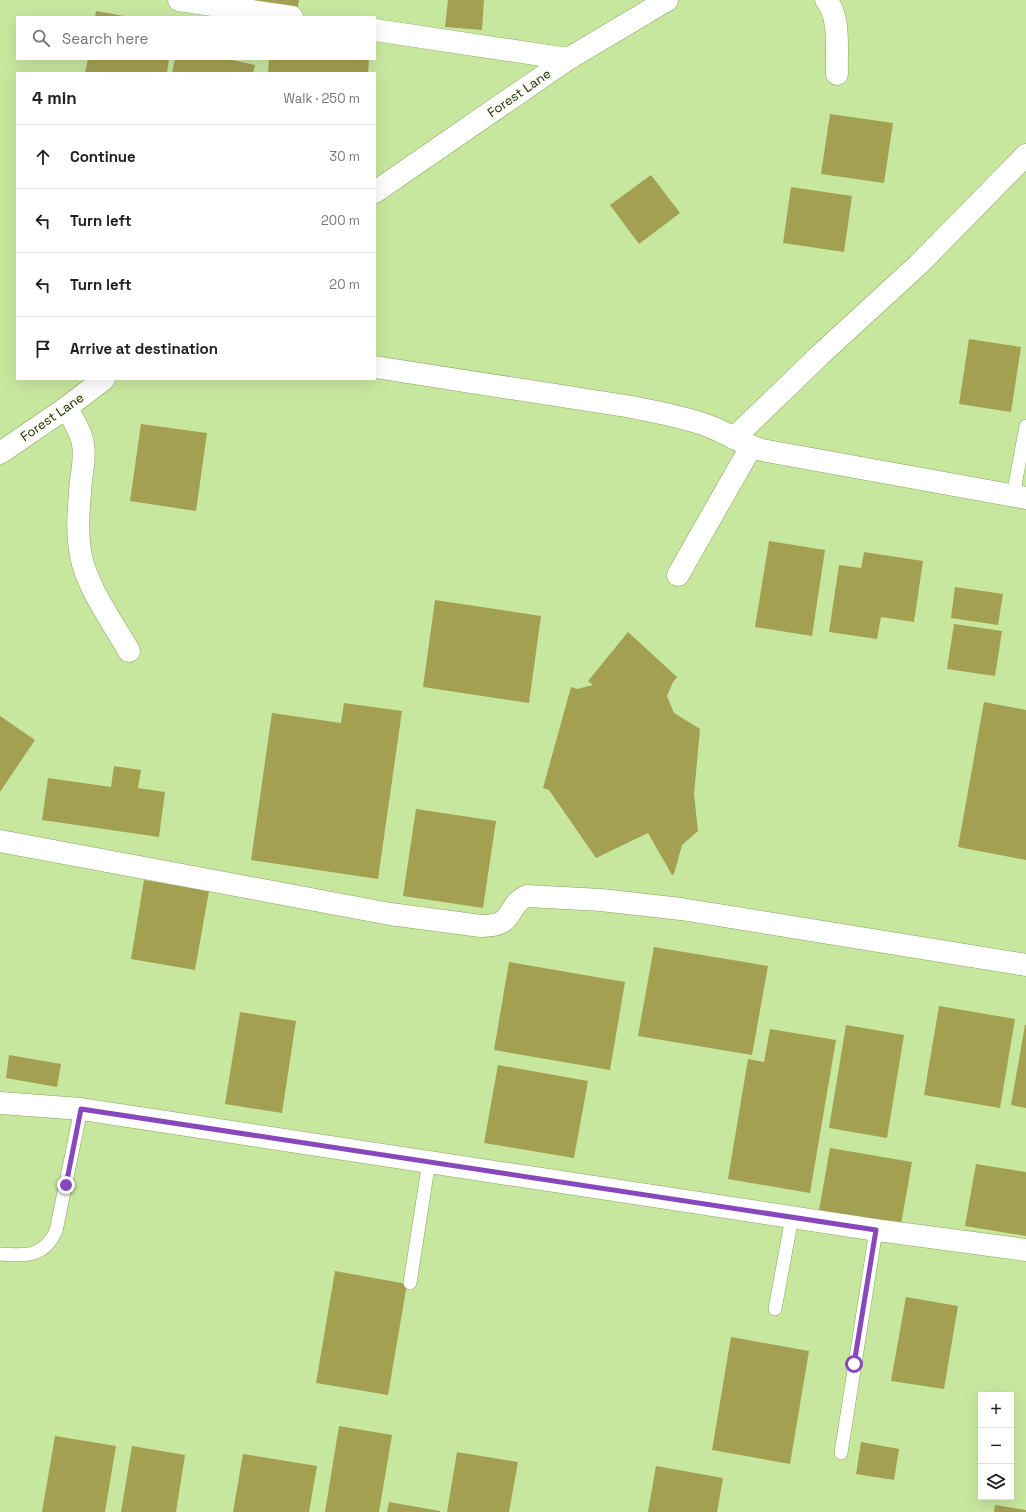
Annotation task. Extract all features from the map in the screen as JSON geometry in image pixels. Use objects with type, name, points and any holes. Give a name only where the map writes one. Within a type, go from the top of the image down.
[{"type":"street","points":[[179,0],[285,16]]},
{"type":"street","name":"Forest Lane","points":[[376,191],[568,59],[667,0]]},
{"type":"street","points":[[826,0],[832,10],[836,22],[837,74]]},
{"type":"street","points":[[376,30],[568,59]]},
{"type":"street","points":[[678,575],[742,442],[821,354],[919,264],[1026,155]]},
{"type":"street","points":[[376,368],[652,411],[693,421],[723,432],[742,442],[777,453],[1020,497]]},
{"type":"street","name":"Forest Lane","points":[[0,453],[66,408],[103,380]]},
{"type":"street","points":[[66,408],[80,431],[83,444],[84,455],[79,509],[79,527],[81,555],[86,575],[129,651]]},
{"type":"street","points":[[0,841],[390,914],[481,926],[492,926],[502,923],[520,901],[527,896],[601,900],[681,909],[1026,965]]},
{"type":"street","points":[[0,1103],[81,1109],[876,1230],[1026,1250]]},
{"type":"lane","points":[[1020,497],[1026,426]]},
{"type":"lane","points":[[0,1254],[30,1255],[45,1248],[52,1239],[56,1231],[81,1109]]},
{"type":"lane","points":[[410,1283],[429,1161]]},
{"type":"lane","points":[[775,1309],[792,1217]]},
{"type":"lane","points":[[840,1453],[876,1230]]},
{"type":"building","points":[[247,0],[299,0],[297,12]]},
{"type":"building","points":[[448,0],[484,0],[482,30],[445,27]]},
{"type":"building","points":[[96,11],[124,16],[95,16]]},
{"type":"building","points":[[88,60],[169,60],[167,72],[85,72]]},
{"type":"building","points":[[175,60],[232,60],[255,65],[253,72],[172,72]]},
{"type":"building","points":[[269,60],[369,60],[368,72],[268,72]]},
{"type":"building","points":[[830,114],[893,123],[884,183],[821,174]]},
{"type":"building","points":[[651,175],[680,213],[639,244],[610,205]]},
{"type":"building","points":[[791,187],[852,196],[844,252],[783,243]]},
{"type":"building","points":[[969,339],[1021,347],[1011,412],[959,404]]},
{"type":"building","points":[[141,424],[207,433],[196,511],[130,501]]},
{"type":"building","points":[[769,541],[825,550],[812,636],[755,627]]},
{"type":"building","points":[[864,552],[923,561],[914,622],[881,617],[877,639],[829,632],[839,565],[861,568]]},
{"type":"building","points":[[955,587],[1003,594],[998,625],[951,618]]},
{"type":"building","points":[[435,600],[541,616],[529,703],[423,687]]},
{"type":"building","points":[[954,624],[1002,631],[995,676],[947,669]]},
{"type":"building","points":[[628,632],[677,677],[673,682],[667,696],[674,713],[700,729],[694,794],[698,831],[682,845],[674,874],[672,875],[648,833],[596,858],[549,790],[543,788],[571,687],[577,689],[593,685],[588,681]]},
{"type":"building","points":[[984,702],[1026,710],[1026,860],[958,847]]},
{"type":"building","points":[[344,703],[402,711],[378,879],[251,860],[272,713],[341,723]]},
{"type":"building","points":[[0,716],[35,740],[0,792]]},
{"type":"building","points":[[114,766],[141,770],[138,788],[165,792],[159,837],[42,820],[48,778],[111,787]]},
{"type":"building","points":[[416,809],[496,821],[483,908],[403,896]]},
{"type":"building","points":[[144,880],[209,891],[195,970],[131,959]]},
{"type":"building","points":[[654,947],[768,966],[752,1055],[638,1036]]},
{"type":"building","points":[[509,962],[625,982],[610,1070],[494,1050]]},
{"type":"building","points":[[939,1006],[1015,1019],[1000,1108],[924,1095]]},
{"type":"building","points":[[240,1012],[296,1021],[282,1113],[225,1104]]},
{"type":"building","points":[[846,1025],[904,1035],[887,1138],[829,1128]]},
{"type":"building","points":[[1026,1025],[1026,1108],[1011,1105]]},
{"type":"building","points":[[770,1029],[836,1040],[810,1193],[728,1179],[748,1059],[764,1062]]},
{"type":"building","points":[[9,1055],[61,1064],[57,1087],[6,1078]]},
{"type":"building","points":[[498,1065],[588,1081],[574,1158],[484,1143]]},
{"type":"building","points":[[830,1148],[912,1162],[900,1230],[818,1216]]},
{"type":"building","points":[[976,1164],[1026,1172],[1026,1236],[965,1226]]},
{"type":"building","points":[[335,1271],[407,1284],[388,1395],[316,1383]]},
{"type":"building","points":[[906,1297],[958,1306],[944,1389],[891,1381]]},
{"type":"building","points":[[731,1337],[809,1351],[790,1464],[712,1450]]},
{"type":"building","points":[[339,1426],[392,1435],[379,1512],[325,1512]]},
{"type":"building","points":[[55,1436],[116,1446],[105,1512],[42,1512]]},
{"type":"building","points":[[861,1442],[899,1449],[894,1480],[856,1474]]},
{"type":"building","points":[[132,1446],[185,1455],[176,1512],[121,1512]]},
{"type":"building","points":[[457,1452],[518,1462],[509,1512],[447,1512]]},
{"type":"building","points":[[243,1454],[317,1466],[309,1512],[233,1512]]},
{"type":"building","points":[[656,1466],[723,1478],[717,1512],[648,1512]]},
{"type":"building","points":[[389,1502],[440,1511],[440,1512],[387,1512]]},
{"type":"building","points":[[995,1505],[1026,1510],[1026,1512],[994,1512]]},
{"type":"route","points":[[66,1185],[81,1109],[876,1230],[854,1364]]}]
